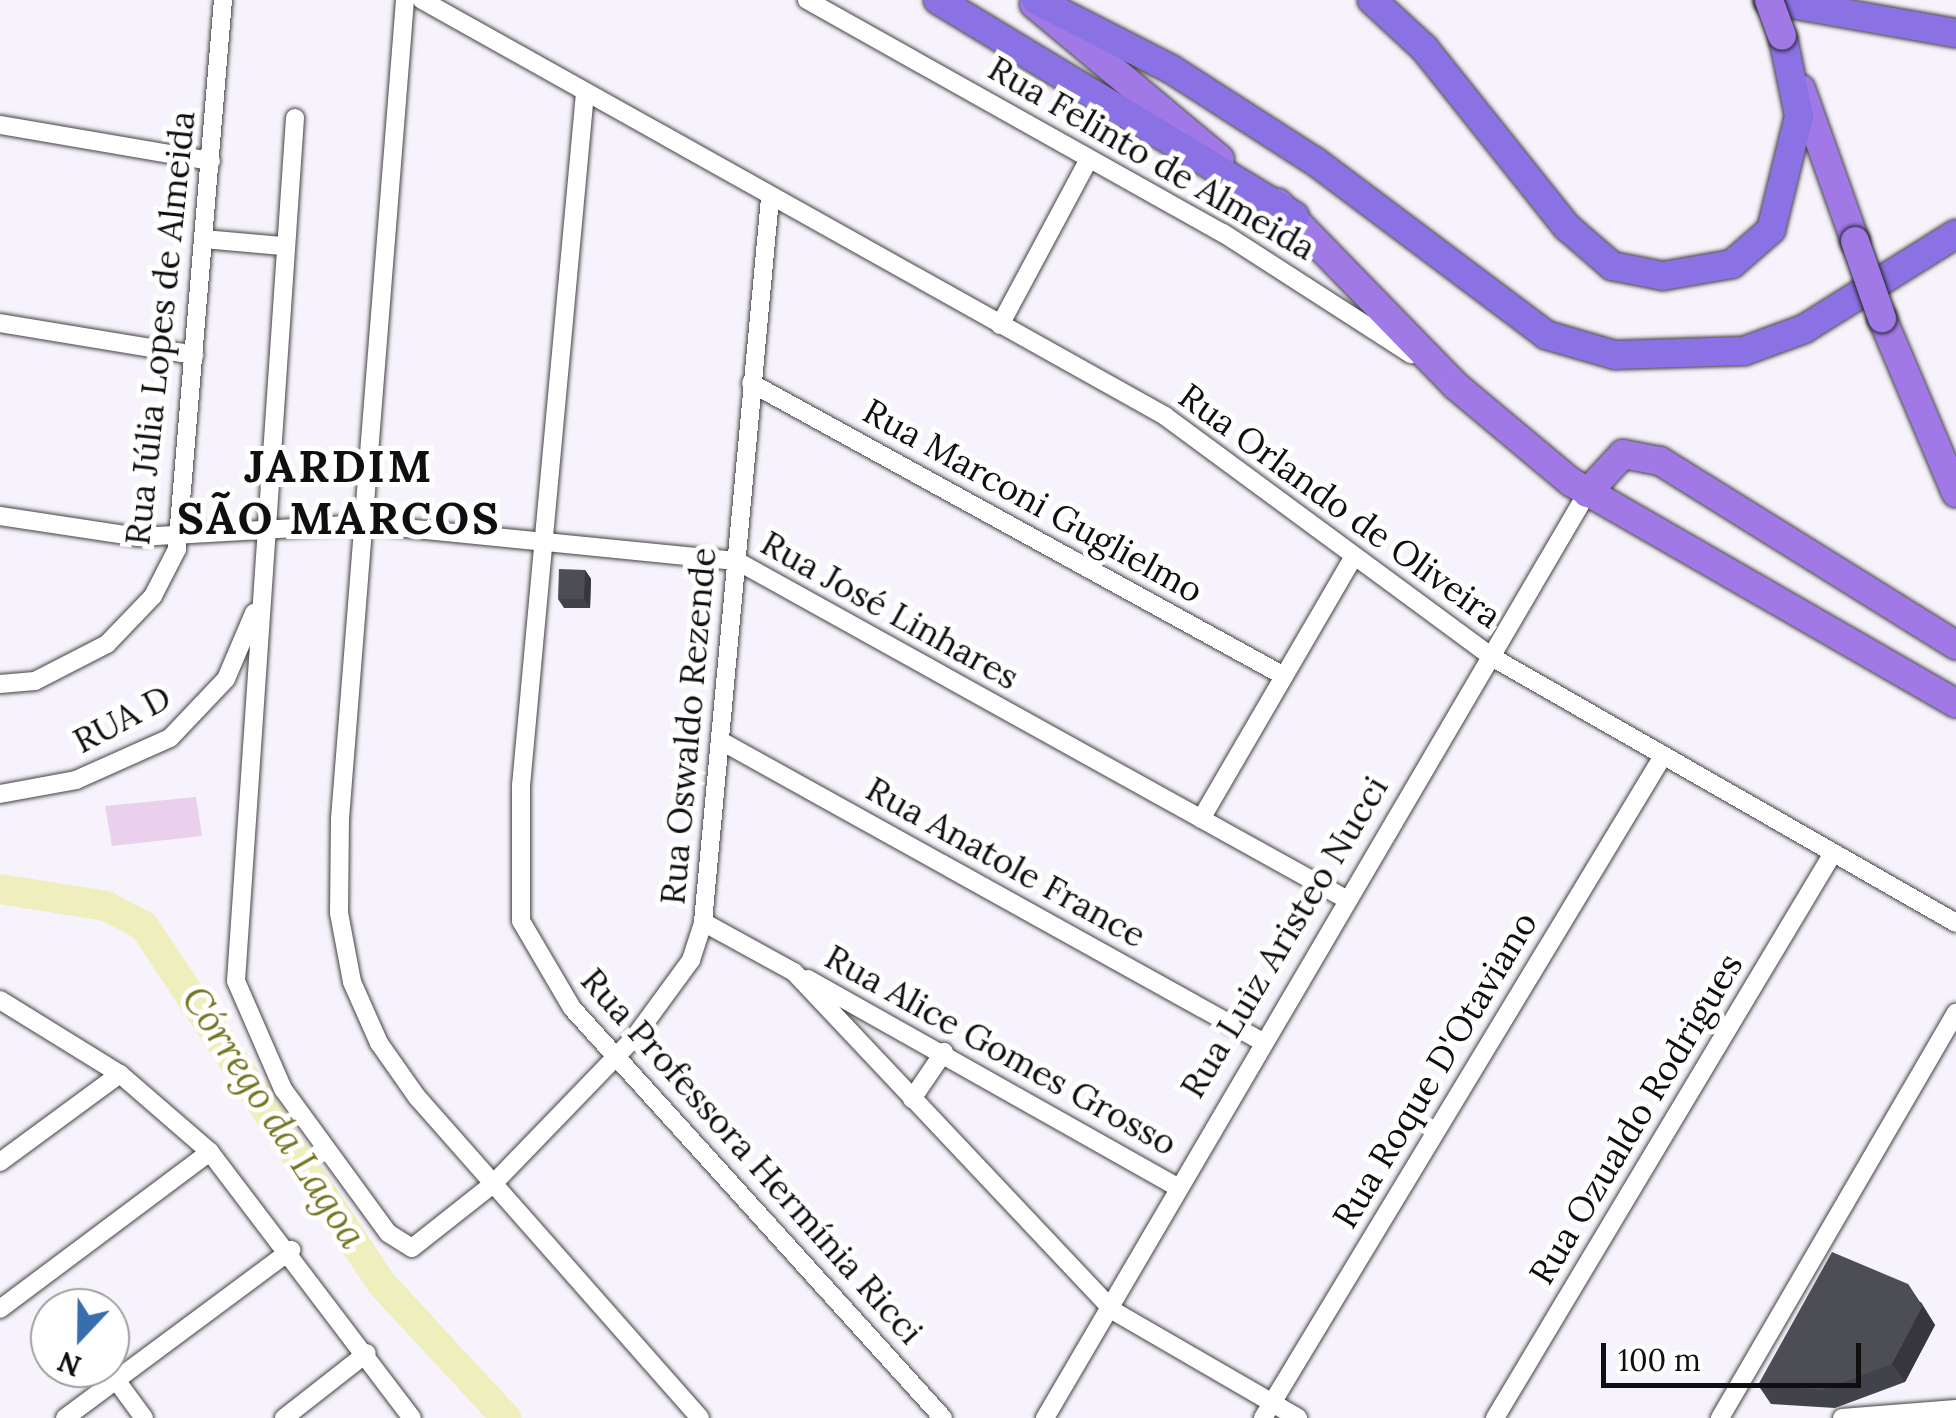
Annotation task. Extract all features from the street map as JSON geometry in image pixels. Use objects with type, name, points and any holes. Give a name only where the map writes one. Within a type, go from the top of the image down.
[{"type":"highway","points":[[938,0],[1295,216]]},
{"type":"highway","points":[[1032,0],[1171,69],[1316,162],[1546,335],[1615,356],[1744,351],[1804,328],[1956,234]]},
{"type":"highway","points":[[1372,0],[1424,48],[1567,228],[1612,266],[1663,276],[1732,264],[1771,230],[1796,154],[1783,40]]},
{"type":"highway","points":[[1769,0],[1956,33]]},
{"type":"main road","points":[[1032,0],[1295,216],[1456,386],[1587,493],[1956,703]]},
{"type":"main road","points":[[1769,0],[1882,318],[1956,493]]},
{"type":"main road","points":[[1587,493],[1624,454],[1660,461],[1956,644]]},
{"type":"street","name":"Rua Júlia Lopes de Almeida","points":[[0,684],[35,681],[108,644],[153,596],[180,535],[223,0]]},
{"type":"street","points":[[405,0],[340,818],[349,965],[378,1043],[493,1184],[700,1418]]},
{"type":"street","name":"Rua Orlando de Oliveira","points":[[422,0],[1165,416],[1351,561],[1490,656],[1956,923]]},
{"type":"street","name":"Rua Felinto de Almeida","points":[[806,0],[1344,306],[1456,386]]},
{"type":"street","name":"Rua Professora Hermínia Ricci","points":[[585,93],[517,852],[521,921],[572,1008],[943,1418]]},
{"type":"street","name":"Rua Oswaldo Rezende","points":[[294,118],[282,246],[236,981],[284,1089],[401,1246],[412,1248],[493,1184],[617,1054],[673,990],[704,922],[770,198]]},
{"type":"street","points":[[0,126],[211,161]]},
{"type":"street","points":[[1000,325],[1089,158]]},
{"type":"street","points":[[204,239],[282,246]]},
{"type":"street","points":[[0,322],[194,356]]},
{"type":"street","name":"Rua Marconi Guglielmo","points":[[752,384],[1284,676]]},
{"type":"street","name":"Rua Luiz Aristeo Nucci","points":[[1045,1418],[1112,1310],[1176,1186],[1259,1040],[1587,493]]},
{"type":"street","name":"Rua José Linhares","points":[[0,516],[180,535],[265,534],[364,524],[736,562],[1344,898]]},
{"type":"street","points":[[1201,818],[1351,561]]},
{"type":"street","name":"RUA D","points":[[0,794],[121,764],[190,722],[226,679],[261,594]]},
{"type":"street","name":"Rua Anatole France","points":[[721,741],[1259,1040]]},
{"type":"street","name":"Rua Roque D'Otaviano","points":[[1267,1411],[1662,756]]},
{"type":"street","name":"Rua Ozualdo Rodrigues","points":[[1495,1418],[1833,853]]},
{"type":"street","name":"Rua Alice Gomes Grosso","points":[[704,922],[944,1052],[1176,1186]]},
{"type":"street","points":[[794,972],[1112,1310],[1267,1411],[1298,1418]]},
{"type":"street","points":[[3,1005],[120,1074],[210,1152],[290,1250],[412,1418]]},
{"type":"street","points":[[1720,1418],[1732,1409],[1954,1019]]},
{"type":"street","points":[[912,1099],[944,1052]]},
{"type":"street","points":[[0,1162],[120,1074]]},
{"type":"street","points":[[0,1309],[210,1152]]},
{"type":"street","points":[[130,1375],[290,1250]]},
{"type":"street","points":[[284,1418],[366,1353]]},
{"type":"street","points":[[65,1418],[113,1388]]},
{"type":"street","points":[[122,1388],[144,1418]]},
{"type":"street","points":[[1842,1418],[1956,1410]]},
{"type":"shaded area","points":[[196,797],[202,836],[112,846],[105,806]]},
{"type":"building","points":[[559,569],[585,570],[584,599],[558,599]]},
{"type":"building","points":[[1832,1252],[1908,1284],[1922,1307],[1892,1364],[1822,1390],[1758,1385]]},
{"type":"waterway","name":"Córrego da Lagoa","points":[[0,889],[106,906],[144,926],[382,1284],[506,1418]]},
{"type":"district","name":"JARDIM SÃO MARCOS","points":[[339,492]]}]
